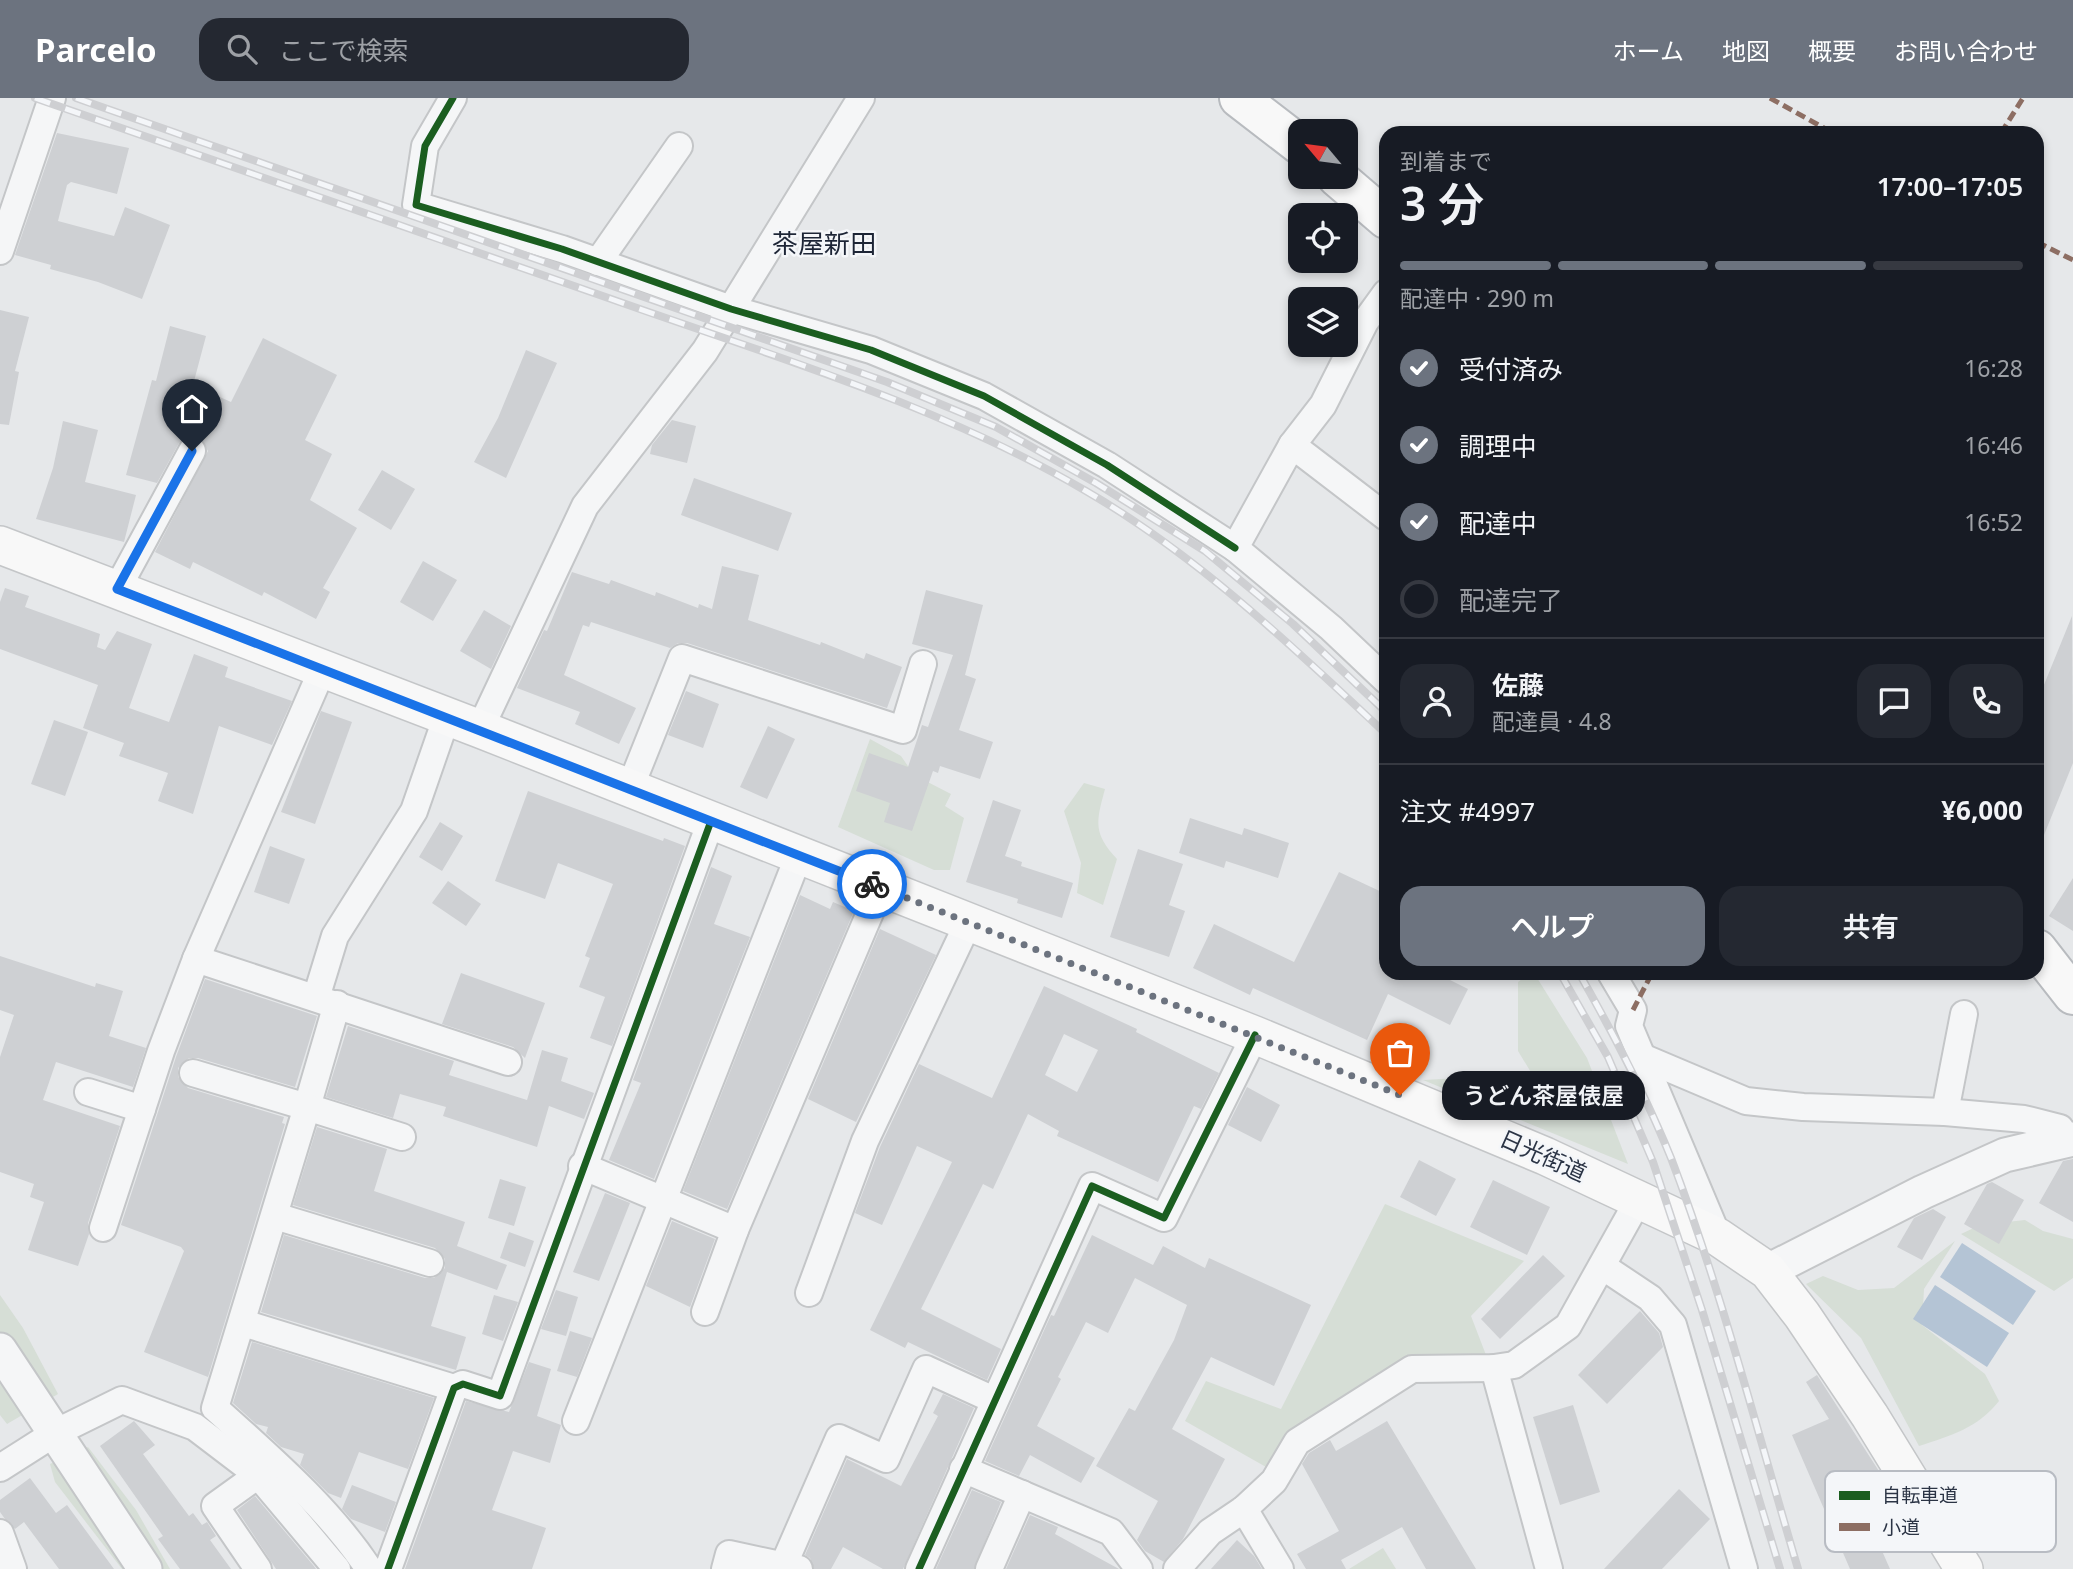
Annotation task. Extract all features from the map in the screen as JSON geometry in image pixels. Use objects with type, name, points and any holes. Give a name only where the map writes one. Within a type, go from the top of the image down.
[{"type":"highway","points":[[1239,98],[1288,136]]},
{"type":"highway","points":[[1351,189],[1379,213]]},
{"type":"highway","points":[[2044,958],[2073,995]]},
{"type":"main road","name":"日光街道","points":[[0,545],[464,723],[1255,1035],[1545,1156],[1639,1199],[1717,1237],[1768,1271],[1870,1416],[1904,1471]]},
{"type":"main road","name":"日光街道","points":[[1954,1552],[1964,1569]]},
{"type":"street","points":[[0,251],[52,98]]},
{"type":"street","points":[[453,98],[425,146],[416,205],[598,262],[731,309],[871,350],[984,396],[1107,465],[1235,548],[1331,628],[1379,673]]},
{"type":"street","points":[[369,1569],[350,1539],[286,1472],[215,1408],[307,1107],[335,936],[414,811],[585,506],[705,351],[861,98]]},
{"type":"street","points":[[598,262],[679,146]]},
{"type":"street","points":[[1235,548],[1292,445],[1323,405],[1365,322],[1379,303]]},
{"type":"street","points":[[1292,445],[1379,512]]},
{"type":"street","points":[[117,589],[192,451]]},
{"type":"street","points":[[630,788],[682,658],[903,730],[923,664]]},
{"type":"street","points":[[103,1228],[196,959],[323,668]]},
{"type":"street","points":[[243,1323],[454,1388],[463,1384],[500,1396],[582,1166],[711,821]]},
{"type":"street","points":[[576,1421],[661,1199],[799,855]]},
{"type":"street","points":[[705,1312],[735,1230],[881,887]]},
{"type":"street","points":[[809,1293],[865,1141],[969,921]]},
{"type":"street","points":[[196,959],[508,1062]]},
{"type":"street","points":[[1615,980],[1633,1010],[1629,1027],[1717,1237]]},
{"type":"street","points":[[1945,1112],[1964,1014]]},
{"type":"street","points":[[919,1569],[1092,1186],[1164,1217],[1255,1035]]},
{"type":"street","points":[[1642,1057],[1746,1101],[1803,1107],[1945,1112],[2024,1119],[2060,1128],[2070,1140],[2005,1155],[1923,1192],[1768,1271]]},
{"type":"street","points":[[193,1073],[402,1137]]},
{"type":"street","points":[[88,1092],[142,1109]]},
{"type":"street","points":[[582,1166],[735,1230]]},
{"type":"street","points":[[1177,1569],[1210,1532],[1244,1509],[1274,1481],[1297,1443],[1412,1369],[1494,1368],[1514,1365],[1567,1326],[1639,1199]]},
{"type":"street","points":[[275,1216],[430,1263]]},
{"type":"street","points":[[1602,1266],[1650,1298],[1673,1325],[1744,1569]]},
{"type":"street","points":[[0,1350],[145,1569]]},
{"type":"street","points":[[725,1569],[729,1554],[792,1567],[839,1437],[886,1458],[926,1368],[994,1399]]},
{"type":"street","points":[[1494,1368],[1549,1569]]},
{"type":"street","points":[[388,1569],[454,1388]]},
{"type":"street","points":[[0,1468],[55,1433],[122,1400],[195,1427],[258,1475],[337,1569]]},
{"type":"street","points":[[964,1469],[1111,1532],[1139,1569]]},
{"type":"street","points":[[258,1475],[215,1506],[258,1569]]},
{"type":"street","points":[[989,1569],[1022,1494]]},
{"type":"street","points":[[1244,1509],[1280,1569]]},
{"type":"street","points":[[0,1533],[13,1569]]},
{"type":"shaded area","points":[[870,739],[901,756],[914,775],[951,794],[945,806],[964,818],[950,870],[934,870],[838,827]]},
{"type":"shaded area","points":[[1084,783],[1105,789],[1099,819],[1100,834],[1117,859],[1103,905],[1077,893],[1081,863],[1064,811]]},
{"type":"shaded area","points":[[1538,980],[1587,1058],[1628,1164],[1423,1080],[1532,1074],[1518,1051],[1518,982]]},
{"type":"shaded area","points":[[1385,1204],[1524,1261],[1471,1316],[1486,1355],[1401,1361],[1294,1430],[1266,1467],[1185,1421],[1206,1381],[1281,1409]]},
{"type":"shaded area","points":[[2025,1220],[2043,1231],[2073,1239],[2073,1278],[2054,1291],[1961,1234],[1980,1225]]},
{"type":"shaded area","points":[[1955,1241],[1924,1289],[1922,1325],[1985,1374],[1999,1401],[1973,1424],[1919,1446],[1861,1338],[1806,1284],[1823,1276],[1858,1290],[1894,1288]]},
{"type":"shaded area","points":[[0,1295],[23,1328],[58,1394],[7,1424],[0,1415]]},
{"type":"shaded area","points":[[88,1447],[136,1510],[170,1569],[122,1569],[55,1482],[50,1464]]},
{"type":"shaded area","points":[[1383,1548],[1396,1569],[1349,1569]]},
{"type":"water","points":[[1962,1243],[2036,1291],[2013,1325],[1940,1277]]},
{"type":"water","points":[[1935,1285],[2009,1333],[1987,1367],[1913,1319]]},
{"type":"building","points":[[57,133],[129,148],[117,194],[71,182],[67,185],[58,221],[114,236],[125,207],[170,225],[142,299],[98,282],[50,269],[51,265],[15,255]]},
{"type":"building","points":[[0,310],[29,317],[15,371],[19,372],[9,425],[0,424]]},
{"type":"building","points":[[170,326],[206,336],[193,385],[231,402],[263,338],[337,375],[305,440],[332,454],[310,500],[357,528],[323,588],[330,592],[316,619],[264,592],[262,596],[193,562],[190,569],[155,552],[208,451],[200,438],[191,435],[179,443],[157,483],[126,475],[152,380],[156,381]]},
{"type":"building","points":[[526,350],[557,363],[506,478],[474,462],[498,418]]},
{"type":"building","points":[[672,420],[696,426],[687,463],[650,454],[652,445]]},
{"type":"building","points":[[63,421],[98,430],[85,482],[136,495],[124,542],[36,519],[53,468]]},
{"type":"building","points":[[382,470],[415,489],[391,530],[358,510]]},
{"type":"building","points":[[694,478],[792,513],[778,551],[681,515]]},
{"type":"building","points":[[423,561],[457,580],[433,621],[400,602]]},
{"type":"building","points":[[722,566],[759,575],[748,620],[820,645],[821,642],[864,659],[866,653],[902,667],[887,708],[687,643],[678,643],[670,648],[591,622],[589,627],[583,625],[564,675],[636,708],[619,744],[575,724],[580,712],[517,688],[544,630],[547,631],[572,572],[609,584],[611,580],[655,596],[656,592],[698,608],[699,604],[712,609]]},
{"type":"building","points":[[5,588],[29,596],[25,607],[100,634],[97,647],[105,650],[117,631],[152,644],[129,708],[169,722],[194,654],[228,667],[225,677],[292,701],[272,745],[219,726],[193,814],[158,801],[168,773],[119,756],[124,743],[83,728],[98,685],[0,649],[0,602]]},
{"type":"building","points":[[926,590],[983,605],[965,675],[976,679],[959,730],[993,742],[980,779],[940,766],[938,773],[933,771],[912,831],[884,822],[890,803],[856,791],[869,753],[908,767],[922,725],[928,727],[953,655],[912,644]]},
{"type":"building","points":[[484,610],[511,626],[491,669],[460,651]]},
{"type":"building","points":[[2072,616],[2073,763],[2044,835],[2044,685]]},
{"type":"building","points":[[686,691],[719,704],[703,748],[668,735]]},
{"type":"building","points":[[321,711],[352,722],[315,824],[281,812]]},
{"type":"building","points":[[54,720],[88,732],[65,796],[31,784]]},
{"type":"building","points":[[768,726],[795,739],[767,799],[740,787]]},
{"type":"building","points":[[528,791],[663,841],[664,838],[685,846],[612,1046],[590,1038],[605,997],[579,987],[590,958],[585,956],[613,884],[558,863],[545,899],[495,881]]},
{"type":"building","points":[[993,800],[1021,810],[1005,856],[1022,862],[1021,866],[1073,883],[1062,918],[1017,903],[1018,899],[966,882]]},
{"type":"building","points":[[1190,818],[1242,835],[1244,828],[1289,843],[1278,878],[1226,861],[1224,868],[1179,853]]},
{"type":"building","points":[[440,822],[463,836],[442,871],[419,857]]},
{"type":"building","points":[[270,846],[305,859],[289,904],[254,892]]},
{"type":"building","points":[[1138,849],[1183,864],[1169,905],[1185,911],[1169,957],[1110,937]]},
{"type":"building","points":[[711,867],[732,876],[714,924],[750,937],[654,1179],[609,1160],[641,1083],[633,1080]]},
{"type":"building","points":[[1339,872],[1379,891],[1379,980],[1450,980],[1468,989],[1450,1025],[1388,994],[1367,1040],[1253,988],[1250,995],[1193,968],[1214,924],[1294,962]]},
{"type":"building","points":[[2073,878],[2073,931],[2049,916]]},
{"type":"building","points":[[448,881],[481,904],[466,926],[432,903]]},
{"type":"building","points":[[800,895],[830,909],[833,902],[854,911],[727,1209],[683,1191]]},
{"type":"building","points":[[880,929],[936,955],[856,1122],[808,1099]]},
{"type":"building","points":[[0,956],[95,987],[96,983],[123,991],[109,1036],[146,1048],[133,1087],[56,1062],[43,1100],[120,1126],[88,1223],[89,1234],[78,1266],[28,1250],[44,1202],[30,1197],[34,1184],[0,1172],[0,1057],[14,1015],[0,1010]]},
{"type":"building","points":[[461,973],[545,1003],[525,1058],[513,1047],[442,1024]]},
{"type":"building","points":[[205,979],[317,1016],[295,1087],[198,1058],[189,1058],[178,1068],[178,1077],[188,1088],[284,1117],[282,1123],[285,1124],[208,1377],[144,1352],[184,1251],[181,1247],[121,1225],[176,1057]]},
{"type":"building","points":[[1044,986],[1137,1029],[1136,1032],[1219,1073],[1201,1109],[1194,1106],[1158,1182],[1057,1136],[1059,1131],[1028,1114],[993,1189],[983,1184],[921,1309],[1001,1349],[987,1380],[908,1342],[905,1348],[870,1330],[952,1162],[917,1146],[882,1225],[855,1213],[880,1147],[919,1064],[992,1098]],"holes":[[[1064,1034],[1098,1050],[1077,1092],[1045,1075]]]},
{"type":"building","points":[[348,1026],[454,1061],[449,1075],[527,1100],[542,1050],[568,1058],[561,1081],[594,1093],[584,1119],[549,1106],[537,1147],[443,1116],[446,1107],[400,1094],[393,1118],[326,1097]]},
{"type":"building","points":[[1247,1087],[1280,1105],[1261,1142],[1228,1125]]},
{"type":"building","points":[[317,1127],[387,1149],[374,1191],[465,1222],[457,1246],[507,1265],[497,1290],[447,1272],[431,1326],[466,1337],[456,1370],[261,1312],[284,1235],[425,1278],[434,1278],[445,1268],[445,1259],[435,1248],[293,1205]]},
{"type":"building","points":[[2073,1159],[2073,1222],[2039,1203],[2063,1161]]},
{"type":"building","points":[[1419,1160],[1456,1179],[1436,1216],[1400,1197]]},
{"type":"building","points":[[500,1179],[526,1187],[514,1226],[488,1218]]},
{"type":"building","points":[[1493,1180],[1550,1207],[1527,1255],[1470,1227]]},
{"type":"building","points":[[1992,1182],[2024,1200],[1999,1244],[1964,1224],[1987,1184]]},
{"type":"building","points":[[605,1193],[630,1203],[599,1281],[573,1272]]},
{"type":"building","points":[[1933,1209],[1946,1217],[1922,1260],[1897,1247],[1914,1218]]},
{"type":"building","points":[[672,1221],[715,1239],[690,1307],[646,1286]]},
{"type":"building","points":[[509,1232],[534,1241],[525,1267],[500,1258]]},
{"type":"building","points":[[1092,1235],[1153,1265],[1163,1246],[1205,1268],[1209,1258],[1311,1305],[1274,1386],[1211,1357],[1172,1429],[1225,1459],[1183,1539],[1164,1562],[1145,1551],[1137,1540],[1158,1501],[1096,1466],[1129,1408],[1135,1411],[1174,1340],[1187,1305],[1135,1278],[1108,1333],[1086,1322],[1037,1426],[1095,1458],[1081,1483],[1030,1455],[1019,1476],[985,1461],[1051,1315],[1054,1316]]},
{"type":"building","points":[[1543,1255],[1565,1276],[1500,1339],[1481,1319]]},
{"type":"building","points":[[556,1290],[578,1297],[566,1336],[541,1329]]},
{"type":"building","points":[[494,1295],[518,1302],[503,1341],[482,1334]]},
{"type":"building","points":[[1640,1311],[1659,1333],[1663,1347],[1607,1404],[1578,1375]]},
{"type":"building","points":[[570,1331],[592,1338],[577,1377],[557,1371]]},
{"type":"building","points":[[252,1342],[434,1398],[408,1469],[359,1452],[341,1498],[328,1493],[300,1465],[304,1454],[281,1447],[266,1433],[268,1427],[256,1424],[233,1403]]},
{"type":"building","points":[[529,1362],[551,1369],[537,1416],[561,1425],[550,1463],[513,1451],[492,1510],[546,1528],[532,1569],[405,1569],[466,1401],[509,1412]]},
{"type":"building","points":[[1817,1375],[1879,1471],[1825,1471],[1825,1511],[1792,1435],[1829,1419],[1806,1382]]},
{"type":"building","points":[[943,1394],[974,1408],[903,1569],[883,1569],[843,1547],[831,1569],[814,1569],[810,1558],[805,1555],[847,1459],[901,1486],[938,1416],[933,1413]]},
{"type":"building","points":[[1573,1405],[1600,1492],[1560,1505],[1533,1417]]},
{"type":"building","points":[[134,1421],[155,1445],[143,1454],[189,1516],[193,1513],[202,1525],[207,1522],[216,1536],[210,1540],[231,1569],[180,1569],[158,1539],[163,1536],[100,1446]]},
{"type":"building","points":[[1387,1421],[1476,1569],[1426,1569],[1402,1527],[1341,1560],[1346,1569],[1306,1569],[1297,1554],[1339,1531],[1302,1464],[1309,1453],[1330,1440],[1336,1451]]},
{"type":"building","points":[[30,1478],[56,1513],[67,1505],[114,1569],[59,1569],[24,1522],[15,1529],[5,1519],[0,1512],[0,1500]]},
{"type":"building","points":[[352,1485],[396,1502],[385,1532],[351,1519],[342,1509]]},
{"type":"building","points":[[1679,1489],[1710,1519],[1662,1569],[1604,1569]]},
{"type":"building","points":[[972,1490],[1001,1502],[974,1569],[936,1569]]},
{"type":"building","points":[[255,1496],[316,1569],[276,1569],[237,1510]]},
{"type":"building","points":[[1030,1515],[1058,1527],[1055,1534],[1119,1569],[1006,1569]]},
{"type":"building","points":[[1237,1540],[1254,1556],[1262,1569],[1211,1569]]},
{"type":"building","points":[[1843,1552],[1882,1552],[1890,1569],[1850,1569]]},
{"type":"railway","points":[[35,98],[809,368],[978,435],[1086,491],[1167,544],[1243,604],[1379,727]]},
{"type":"railway","points":[[76,98],[887,382],[996,427],[1096,483],[1205,551],[1293,624],[1379,705]]},
{"type":"railway","points":[[1564,980],[1608,1057],[1653,1162],[1702,1310],[1780,1569]]},
{"type":"railway","points":[[1583,980],[1628,1064],[1671,1158],[1723,1310],[1798,1569]]},
{"type":"marked path","points":[[1770,98],[1820,126]]},
{"type":"marked path","points":[[2005,126],[2023,98]]},
{"type":"marked path","points":[[2044,246],[2073,260]]},
{"type":"marked path","points":[[1633,1010],[1648,980]]},
{"type":"cycle path","points":[[453,98],[425,146],[416,205],[562,249],[731,309],[871,350],[984,396],[1107,465],[1235,548]]},
{"type":"cycle path","points":[[388,1569],[454,1388],[463,1384],[500,1396],[711,821]]},
{"type":"cycle path","points":[[919,1569],[1092,1186],[1164,1218],[1255,1035]]},
{"type":"way so far","points":[[872,884],[1400,1095]]},
{"type":"place","name":"うどん茶屋俵屋","points":[[1400,1095]]},
{"type":"district","name":"茶屋新田","points":[[824,244]]},
{"type":"route","points":[[192,451],[117,589],[872,884]]}]
